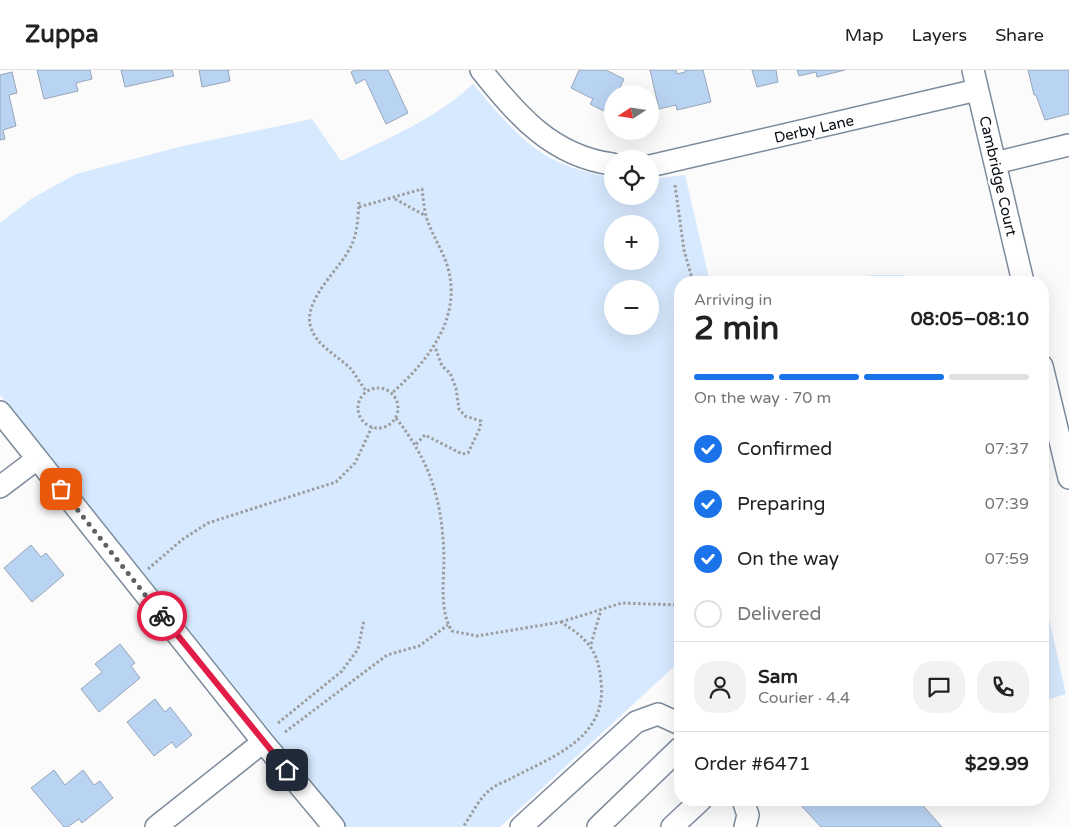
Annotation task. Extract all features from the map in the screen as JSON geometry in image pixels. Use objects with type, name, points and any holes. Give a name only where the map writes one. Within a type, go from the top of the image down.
[{"type":"street","points":[[482,70],[514,110],[548,140],[584,158],[604,162]]},
{"type":"street","name":"Cambridge Court","points":[[975,80],[1022,276]]},
{"type":"street","name":"Derby Lane","points":[[659,164],[975,80]]},
{"type":"street","points":[[995,163],[1069,145]]},
{"type":"street","points":[[1049,392],[1066,456],[1069,478]]},
{"type":"street","points":[[0,412],[263,742],[334,827]]},
{"type":"street","points":[[0,487],[37,459]]},
{"type":"street","points":[[530,824],[636,722],[658,714],[674,721]]},
{"type":"street","points":[[156,827],[263,742]]},
{"type":"street","points":[[598,827],[674,754]]},
{"type":"street","points":[[672,827],[695,806]]},
{"type":"street","points":[[745,806],[748,815],[746,827]]},
{"type":"path","points":[[675,185],[684,250],[691,276]]},
{"type":"path","points":[[359,207],[422,189],[426,216],[448,269],[452,296],[445,324],[435,346],[411,376],[392,393]]},
{"type":"path","points":[[394,198],[426,216]]},
{"type":"path","points":[[359,202],[353,243],[345,258],[320,290],[310,313],[310,327],[317,338],[350,369],[366,391]]},
{"type":"path","points":[[416,444],[425,434],[462,454],[468,453],[480,428],[480,421],[465,416],[459,409],[456,388],[450,373],[442,366],[435,346]]},
{"type":"path","points":[[381,388],[392,393],[398,403],[396,418],[383,428],[372,427],[362,420],[358,413],[361,397],[366,391],[381,388]]},
{"type":"path","points":[[396,418],[416,444],[432,480],[441,521],[444,607],[448,625],[452,631],[477,636],[561,622],[622,603],[674,605]]},
{"type":"path","points":[[134,580],[183,539],[208,523],[336,482],[355,463],[372,427]]},
{"type":"path","points":[[591,644],[601,610]]},
{"type":"path","points":[[278,723],[342,671],[358,649],[364,620]]},
{"type":"path","points":[[463,827],[489,790],[573,746],[587,734],[597,715],[602,691],[600,667],[591,644],[561,622]]},
{"type":"path","points":[[285,732],[387,655],[419,646],[448,625]]},
{"type":"shaded area","points":[[473,84],[507,123],[536,149],[563,164],[604,176],[604,205],[659,205],[659,178],[685,175],[709,276],[674,276],[674,667],[500,827],[344,827],[0,395],[0,223],[31,199],[76,174],[183,146],[312,119],[341,161],[427,118]]},
{"type":"shaded area","points":[[902,275],[905,276],[866,276]]},
{"type":"shaded area","points":[[1049,619],[1066,694],[1049,699]]},
{"type":"building","points":[[37,70],[90,70],[92,79],[76,83],[78,91],[44,99]]},
{"type":"building","points":[[121,70],[172,70],[174,76],[125,87]]},
{"type":"building","points":[[199,70],[228,70],[230,81],[202,87]]},
{"type":"building","points":[[355,70],[388,70],[408,113],[386,124],[365,79],[356,84],[351,72]]},
{"type":"building","points":[[579,70],[606,70],[624,79],[621,85],[604,85],[604,111],[590,104],[593,99],[571,88]]},
{"type":"building","points":[[650,70],[676,70],[677,74],[685,72],[685,70],[703,70],[711,102],[677,110],[676,105],[659,109],[659,85],[653,85]]},
{"type":"building","points":[[752,70],[776,70],[778,82],[757,87]]},
{"type":"building","points":[[797,70],[845,70],[817,77],[816,72],[799,76]]},
{"type":"building","points":[[1028,70],[1069,70],[1069,114],[1045,120],[1036,95],[1034,95]]},
{"type":"building","points":[[12,72],[17,93],[9,95],[16,126],[3,130],[5,139],[0,140],[0,75]]},
{"type":"building","points":[[31,545],[41,557],[46,553],[64,575],[32,602],[4,568]]},
{"type":"building","points":[[120,644],[135,663],[131,666],[140,678],[99,712],[81,689],[102,672],[95,664]]},
{"type":"building","points":[[155,699],[165,712],[170,707],[192,735],[176,748],[172,742],[154,756],[127,722]]},
{"type":"building","points":[[54,770],[65,785],[83,770],[94,785],[100,781],[113,798],[82,823],[79,819],[68,827],[64,827],[31,788]]},
{"type":"building","points":[[802,806],[923,806],[942,827],[821,827]]},
{"type":"way so far","points":[[61,489],[162,616]]},
{"type":"route","points":[[162,616],[287,770]]}]
